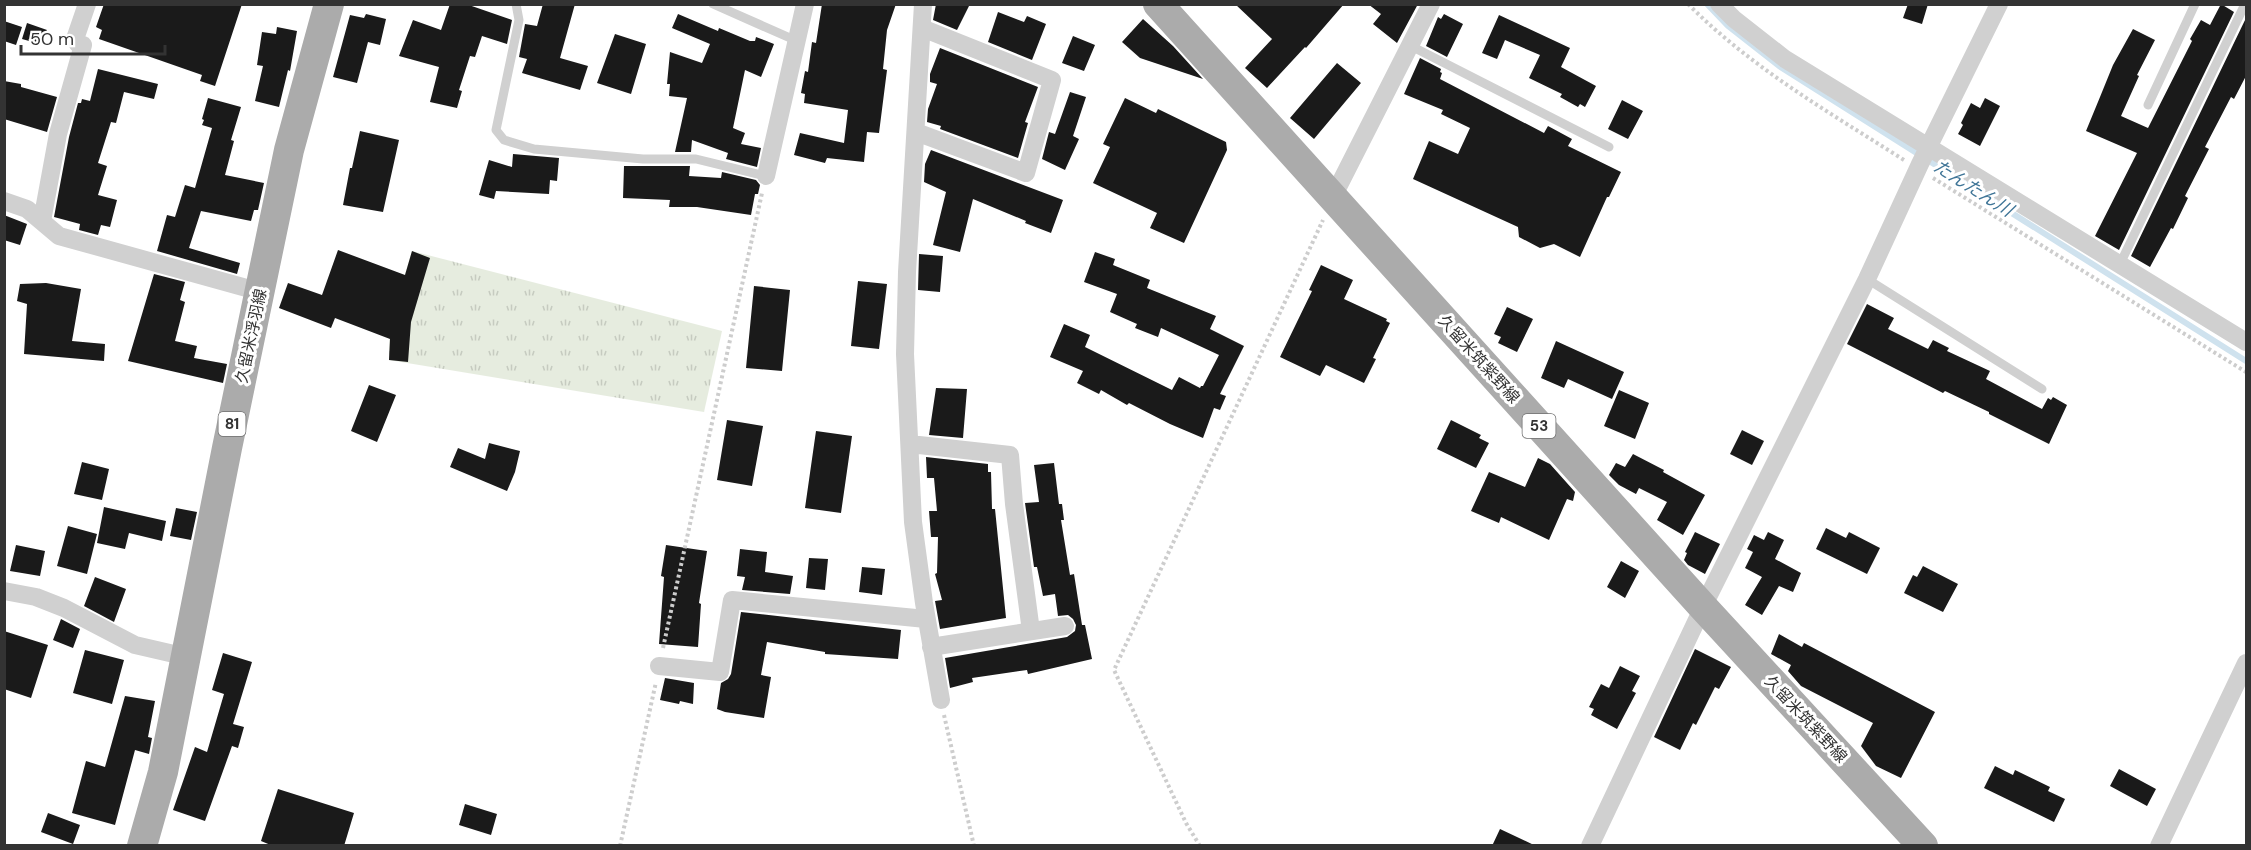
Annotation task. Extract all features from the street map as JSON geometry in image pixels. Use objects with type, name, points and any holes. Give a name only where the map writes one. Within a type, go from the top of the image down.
[{"type":"main road","name":"久留米浮羽線","points":[[142,846],[163,772],[289,150],[329,4]]},
{"type":"main road","name":"久留米筑紫野線","points":[[1158,4],[1703,607],[1923,846]]},
{"type":"street","points":[[42,221],[58,134],[83,45],[78,44],[75,39],[87,4]]},
{"type":"street","points":[[766,176],[805,4]]},
{"type":"street","points":[[923,4],[905,354],[913,522],[940,700]]},
{"type":"street","points":[[1333,198],[1431,4]]},
{"type":"street","points":[[1719,4],[1734,19],[1785,59],[1923,158],[2120,264],[2247,342]]},
{"type":"street","points":[[1590,846],[1703,607],[1867,279],[1923,158],[1999,4]]},
{"type":"street","points":[[916,132],[1026,173],[1052,80],[974,51],[922,28]]},
{"type":"street","points":[[4,201],[27,209],[59,236],[261,292]]},
{"type":"street","points":[[909,444],[1010,455],[1014,504],[1031,632]]},
{"type":"street","points":[[4,591],[36,597],[64,608],[135,645],[187,657]]},
{"type":"street","points":[[659,666],[720,672],[732,600],[926,619]]},
{"type":"street","points":[[931,647],[1065,626]]},
{"type":"street","points":[[2159,846],[2247,663]]},
{"type":"lane","points":[[516,4],[519,20],[496,130],[504,140],[534,149],[643,159],[696,159],[766,176]]},
{"type":"lane","points":[[712,4],[797,41]]},
{"type":"lane","points":[[2148,105],[2195,4]]},
{"type":"lane","points":[[2120,264],[2245,4]]},
{"type":"lane","points":[[1411,46],[1609,147]]},
{"type":"lane","points":[[1867,279],[2042,389]]},
{"type":"path","points":[[1688,4],[1720,35],[1770,75],[1923,158],[2247,372]]},
{"type":"path","points":[[620,846],[766,176]]},
{"type":"path","points":[[1200,846],[1186,823],[1114,670],[1333,198]]},
{"type":"path","points":[[940,700],[974,846]]},
{"type":"green space","points":[[412,251],[722,331],[704,412],[389,360],[390,322]]},
{"type":"building","points":[[104,4],[242,4],[215,86],[200,81],[202,75],[99,39],[102,30],[96,27]]},
{"type":"building","points":[[450,4],[466,4],[512,20],[507,44],[482,36],[475,57],[470,56],[459,90],[462,91],[457,108],[430,102],[439,67],[399,56],[413,20],[441,30]]},
{"type":"building","points":[[543,4],[575,4],[560,58],[588,66],[580,90],[522,73],[527,59],[519,57],[525,24],[537,26]]},
{"type":"building","points":[[822,4],[896,4],[887,30],[883,69],[887,70],[879,133],[867,132],[864,162],[827,158],[825,163],[794,155],[800,133],[844,143],[848,110],[804,103],[805,94],[801,93],[805,71],[808,72],[812,42],[816,43]]},
{"type":"building","points":[[936,4],[970,4],[957,30],[933,20]]},
{"type":"building","points":[[1235,4],[1344,4],[1267,88],[1245,68],[1272,39]]},
{"type":"building","points":[[1368,4],[1418,4],[1397,43],[1373,24],[1381,14]]},
{"type":"building","points":[[1908,4],[1928,4],[1922,24],[1903,18]]},
{"type":"building","points":[[2221,4],[2234,12],[2119,250],[2095,236],[2137,153],[2086,131],[2113,65],[2133,29],[2155,40],[2137,75],[2139,76],[2121,116],[2148,128],[2201,20],[2210,25]]},
{"type":"building","points":[[998,12],[1024,22],[1027,16],[1046,24],[1032,60],[988,42]]},
{"type":"building","points":[[366,14],[386,19],[380,45],[368,42],[357,83],[333,77],[350,15],[364,18]]},
{"type":"building","points":[[678,14],[718,31],[719,28],[750,41],[755,41],[756,37],[774,44],[761,77],[745,70],[733,128],[745,133],[741,144],[761,148],[757,167],[726,159],[728,153],[692,140],[691,152],[675,152],[687,98],[669,96],[670,84],[667,84],[670,52],[702,63],[710,44],[672,28]]},
{"type":"building","points":[[1444,14],[1463,24],[1447,57],[1426,46],[1438,17],[1441,19]]},
{"type":"building","points":[[1499,15],[1570,48],[1561,67],[1596,86],[1585,107],[1580,104],[1578,107],[1560,97],[1562,94],[1529,78],[1540,55],[1505,40],[1497,59],[1482,53]]},
{"type":"building","points":[[2246,18],[2247,74],[2234,99],[2231,97],[2205,147],[2209,149],[2185,196],[2188,198],[2173,229],[2171,228],[2150,267],[2131,256]]},
{"type":"building","points":[[1143,19],[1173,46],[1203,79],[1140,58],[1122,42]]},
{"type":"building","points":[[4,21],[22,27],[16,45],[4,41]]},
{"type":"building","points":[[27,23],[47,30],[40,44],[22,39]]},
{"type":"building","points":[[277,27],[297,31],[290,71],[288,70],[279,107],[255,101],[263,66],[257,65],[262,32],[276,34]]},
{"type":"building","points":[[615,34],[646,44],[631,94],[597,83]]},
{"type":"building","points":[[1073,36],[1095,45],[1084,71],[1062,63]]},
{"type":"building","points":[[940,48],[1038,87],[1025,122],[1028,123],[1018,158],[927,122],[928,109],[937,84],[930,82],[930,74]]},
{"type":"building","points":[[1420,58],[1441,69],[1440,79],[1544,133],[1548,126],[1572,139],[1568,146],[1621,172],[1580,257],[1554,244],[1540,248],[1519,237],[1518,227],[1413,179],[1429,141],[1458,154],[1470,128],[1441,114],[1443,110],[1404,94]]},
{"type":"building","points":[[1337,63],[1361,83],[1314,139],[1290,118]]},
{"type":"building","points":[[98,69],[158,84],[154,99],[124,92],[116,123],[111,122],[98,163],[107,166],[98,195],[117,200],[110,227],[101,225],[98,235],[79,230],[80,224],[54,217],[69,137],[78,103],[81,103],[82,99],[90,101]]},
{"type":"building","points":[[4,81],[21,84],[21,87],[57,97],[47,132],[4,119]]},
{"type":"building","points":[[1070,92],[1086,97],[1073,136],[1079,139],[1065,170],[1042,159],[1049,132],[1055,134]]},
{"type":"building","points":[[208,98],[241,107],[231,140],[234,141],[225,175],[264,183],[258,210],[254,210],[251,221],[201,211],[189,248],[240,263],[237,274],[157,251],[167,215],[175,217],[185,185],[195,188],[212,128],[202,125]]},
{"type":"building","points":[[1125,98],[1156,113],[1158,109],[1226,142],[1227,150],[1184,243],[1150,228],[1157,213],[1093,183],[1110,147],[1103,144]]},
{"type":"building","points":[[1985,98],[2000,106],[1980,146],[1958,134],[1971,103],[1980,108]]},
{"type":"building","points":[[1622,100],[1643,111],[1628,139],[1608,129]]},
{"type":"building","points":[[360,131],[399,140],[383,212],[343,205]]},
{"type":"building","points":[[931,150],[1063,200],[1051,233],[973,199],[960,252],[933,245],[946,192],[924,182],[925,164]]},
{"type":"building","points":[[513,154],[559,158],[557,181],[550,180],[549,194],[496,191],[494,199],[479,195],[489,160],[512,167]]},
{"type":"building","points":[[624,166],[690,166],[689,176],[721,178],[722,172],[756,180],[760,185],[758,194],[755,194],[751,215],[697,207],[669,207],[670,200],[623,198]]},
{"type":"building","points":[[4,215],[27,224],[20,245],[4,240]]},
{"type":"building","points":[[338,250],[405,275],[412,251],[430,258],[411,322],[408,362],[389,360],[390,339],[335,318],[331,328],[279,308],[288,283],[322,295]]},
{"type":"building","points":[[1095,252],[1115,259],[1113,265],[1150,280],[1147,288],[1216,316],[1210,329],[1244,346],[1220,394],[1226,396],[1220,410],[1214,408],[1203,438],[1129,403],[1127,405],[1101,390],[1099,394],[1077,383],[1083,371],[1050,357],[1064,324],[1090,335],[1085,347],[1172,390],[1179,377],[1200,388],[1203,386],[1219,355],[1161,328],[1158,337],[1135,328],[1137,324],[1110,312],[1117,294],[1084,282]]},
{"type":"building","points":[[919,254],[943,256],[940,292],[918,290]]},
{"type":"building","points":[[1321,265],[1353,280],[1344,299],[1387,319],[1386,321],[1390,323],[1364,383],[1326,365],[1320,376],[1280,357],[1312,291],[1309,290]]},
{"type":"building","points":[[154,274],[185,282],[180,300],[185,302],[175,341],[197,346],[194,358],[227,364],[223,383],[128,361]]},
{"type":"building","points":[[858,281],[887,284],[879,349],[851,346]]},
{"type":"building","points":[[46,283],[81,289],[72,341],[105,344],[104,361],[24,354],[27,304],[17,301],[20,284]]},
{"type":"building","points":[[754,286],[790,290],[782,371],[746,368]]},
{"type":"building","points":[[1867,304],[1894,318],[1888,329],[1928,349],[1933,340],[1949,348],[1947,351],[1990,371],[1986,379],[2042,409],[2048,398],[2051,400],[2053,397],[2067,405],[2049,444],[1989,412],[1945,391],[1943,393],[1847,344]]},
{"type":"building","points":[[1507,307],[1533,319],[1517,352],[1498,343],[1501,337],[1494,334]]},
{"type":"building","points":[[1556,341],[1624,372],[1612,399],[1568,379],[1564,388],[1541,378]]},
{"type":"building","points":[[369,385],[396,395],[377,442],[351,431]]},
{"type":"building","points":[[936,388],[967,389],[963,438],[929,435]]},
{"type":"building","points":[[1619,390],[1649,403],[1635,439],[1604,426]]},
{"type":"building","points":[[727,420],[763,426],[752,486],[717,480]]},
{"type":"building","points":[[1451,420],[1481,435],[1479,438],[1489,443],[1476,468],[1437,449]]},
{"type":"building","points":[[1742,430],[1764,441],[1752,465],[1730,454]]},
{"type":"building","points":[[816,431],[852,436],[841,513],[805,508]]},
{"type":"building","points":[[489,443],[520,451],[507,491],[450,467],[458,448],[485,459]]},
{"type":"building","points":[[1633,454],[1705,495],[1683,535],[1657,520],[1667,502],[1639,488],[1636,494],[1619,485],[1609,475],[1616,463],[1625,467]]},
{"type":"building","points":[[926,457],[988,464],[988,472],[991,472],[992,509],[995,509],[1006,618],[940,629],[935,601],[942,600],[935,574],[937,573],[938,537],[931,537],[929,511],[937,511],[934,478],[927,478]]},
{"type":"building","points":[[1538,458],[1550,464],[1575,492],[1573,501],[1567,499],[1549,540],[1501,517],[1499,523],[1471,511],[1489,472],[1525,487]]},
{"type":"building","points":[[82,462],[109,469],[102,500],[74,494]]},
{"type":"building","points":[[1054,463],[1059,504],[1062,504],[1064,520],[1061,520],[1070,575],[1074,574],[1082,625],[1085,625],[1092,659],[1028,674],[1027,670],[972,678],[973,682],[950,688],[945,658],[1067,637],[1075,631],[1076,625],[1073,619],[1068,615],[1058,616],[1055,594],[1043,596],[1037,567],[1034,567],[1025,503],[1039,502],[1034,465]]},
{"type":"building","points":[[104,507],[166,521],[162,541],[129,533],[125,549],[97,543]]},
{"type":"building","points":[[176,508],[197,512],[191,540],[170,536]]},
{"type":"building","points":[[68,526],[97,534],[87,574],[57,566]]},
{"type":"building","points":[[1826,528],[1846,538],[1849,532],[1880,548],[1867,574],[1816,549]]},
{"type":"building","points":[[1695,532],[1720,544],[1705,574],[1688,565],[1684,560],[1687,553],[1685,552]]},
{"type":"building","points":[[1768,532],[1784,540],[1775,559],[1801,573],[1793,592],[1779,586],[1762,615],[1745,605],[1762,577],[1745,568],[1753,552],[1747,549],[1754,535],[1764,540]]},
{"type":"building","points":[[16,545],[45,551],[40,576],[10,571]]},
{"type":"building","points":[[666,545],[707,551],[699,603],[701,604],[698,647],[659,644],[664,577],[661,576]]},
{"type":"building","points":[[740,549],[767,552],[765,572],[793,576],[790,594],[742,590],[745,577],[737,576]]},
{"type":"building","points":[[809,558],[828,559],[825,590],[806,588]]},
{"type":"building","points":[[1621,561],[1639,571],[1625,598],[1607,587]]},
{"type":"building","points":[[1923,566],[1958,584],[1943,612],[1904,593],[1913,575],[1917,577]]},
{"type":"building","points":[[862,567],[885,569],[882,595],[859,592]]},
{"type":"building","points":[[95,577],[126,589],[114,622],[84,606]]},
{"type":"building","points":[[741,612],[901,630],[898,659],[825,654],[825,652],[767,642],[761,675],[771,677],[764,718],[725,712],[717,709],[721,683],[731,674]]},
{"type":"building","points":[[61,619],[80,629],[73,648],[53,640]]},
{"type":"building","points":[[4,631],[48,645],[31,698],[4,689]]},
{"type":"building","points":[[1779,634],[1802,647],[1804,643],[1935,712],[1901,778],[1876,766],[1861,746],[1873,723],[1801,686],[1788,671],[1791,665],[1771,654]]},
{"type":"building","points":[[1695,649],[1731,667],[1719,689],[1715,687],[1696,725],[1693,723],[1680,750],[1654,737]]},
{"type":"building","points":[[85,650],[124,660],[112,704],[73,693]]},
{"type":"building","points":[[223,653],[252,662],[233,724],[244,727],[238,748],[232,746],[205,821],[173,810],[195,747],[207,752],[224,694],[212,690]]},
{"type":"building","points":[[1620,666],[1640,676],[1632,691],[1636,693],[1617,729],[1591,715],[1594,709],[1589,707],[1601,684],[1609,688]]},
{"type":"building","points":[[665,678],[694,683],[693,704],[660,700]]},
{"type":"building","points":[[125,696],[155,701],[148,737],[152,738],[149,754],[135,750],[115,825],[72,813],[86,761],[105,767]]},
{"type":"building","points":[[1995,766],[2013,775],[2015,770],[2050,787],[2048,791],[2065,799],[2054,822],[1984,788]]},
{"type":"building","points":[[2119,769],[2156,789],[2147,806],[2110,786]]},
{"type":"building","points":[[278,789],[354,813],[344,846],[273,846],[261,841]]},
{"type":"building","points":[[465,804],[497,814],[491,835],[459,825]]},
{"type":"building","points":[[48,813],[80,825],[73,844],[41,832]]},
{"type":"building","points":[[1500,829],[1536,846],[1492,846]]},
{"type":"waterway","name":"たんたん川","points":[[1707,4],[1728,26],[1779,66],[2246,361]]}]
